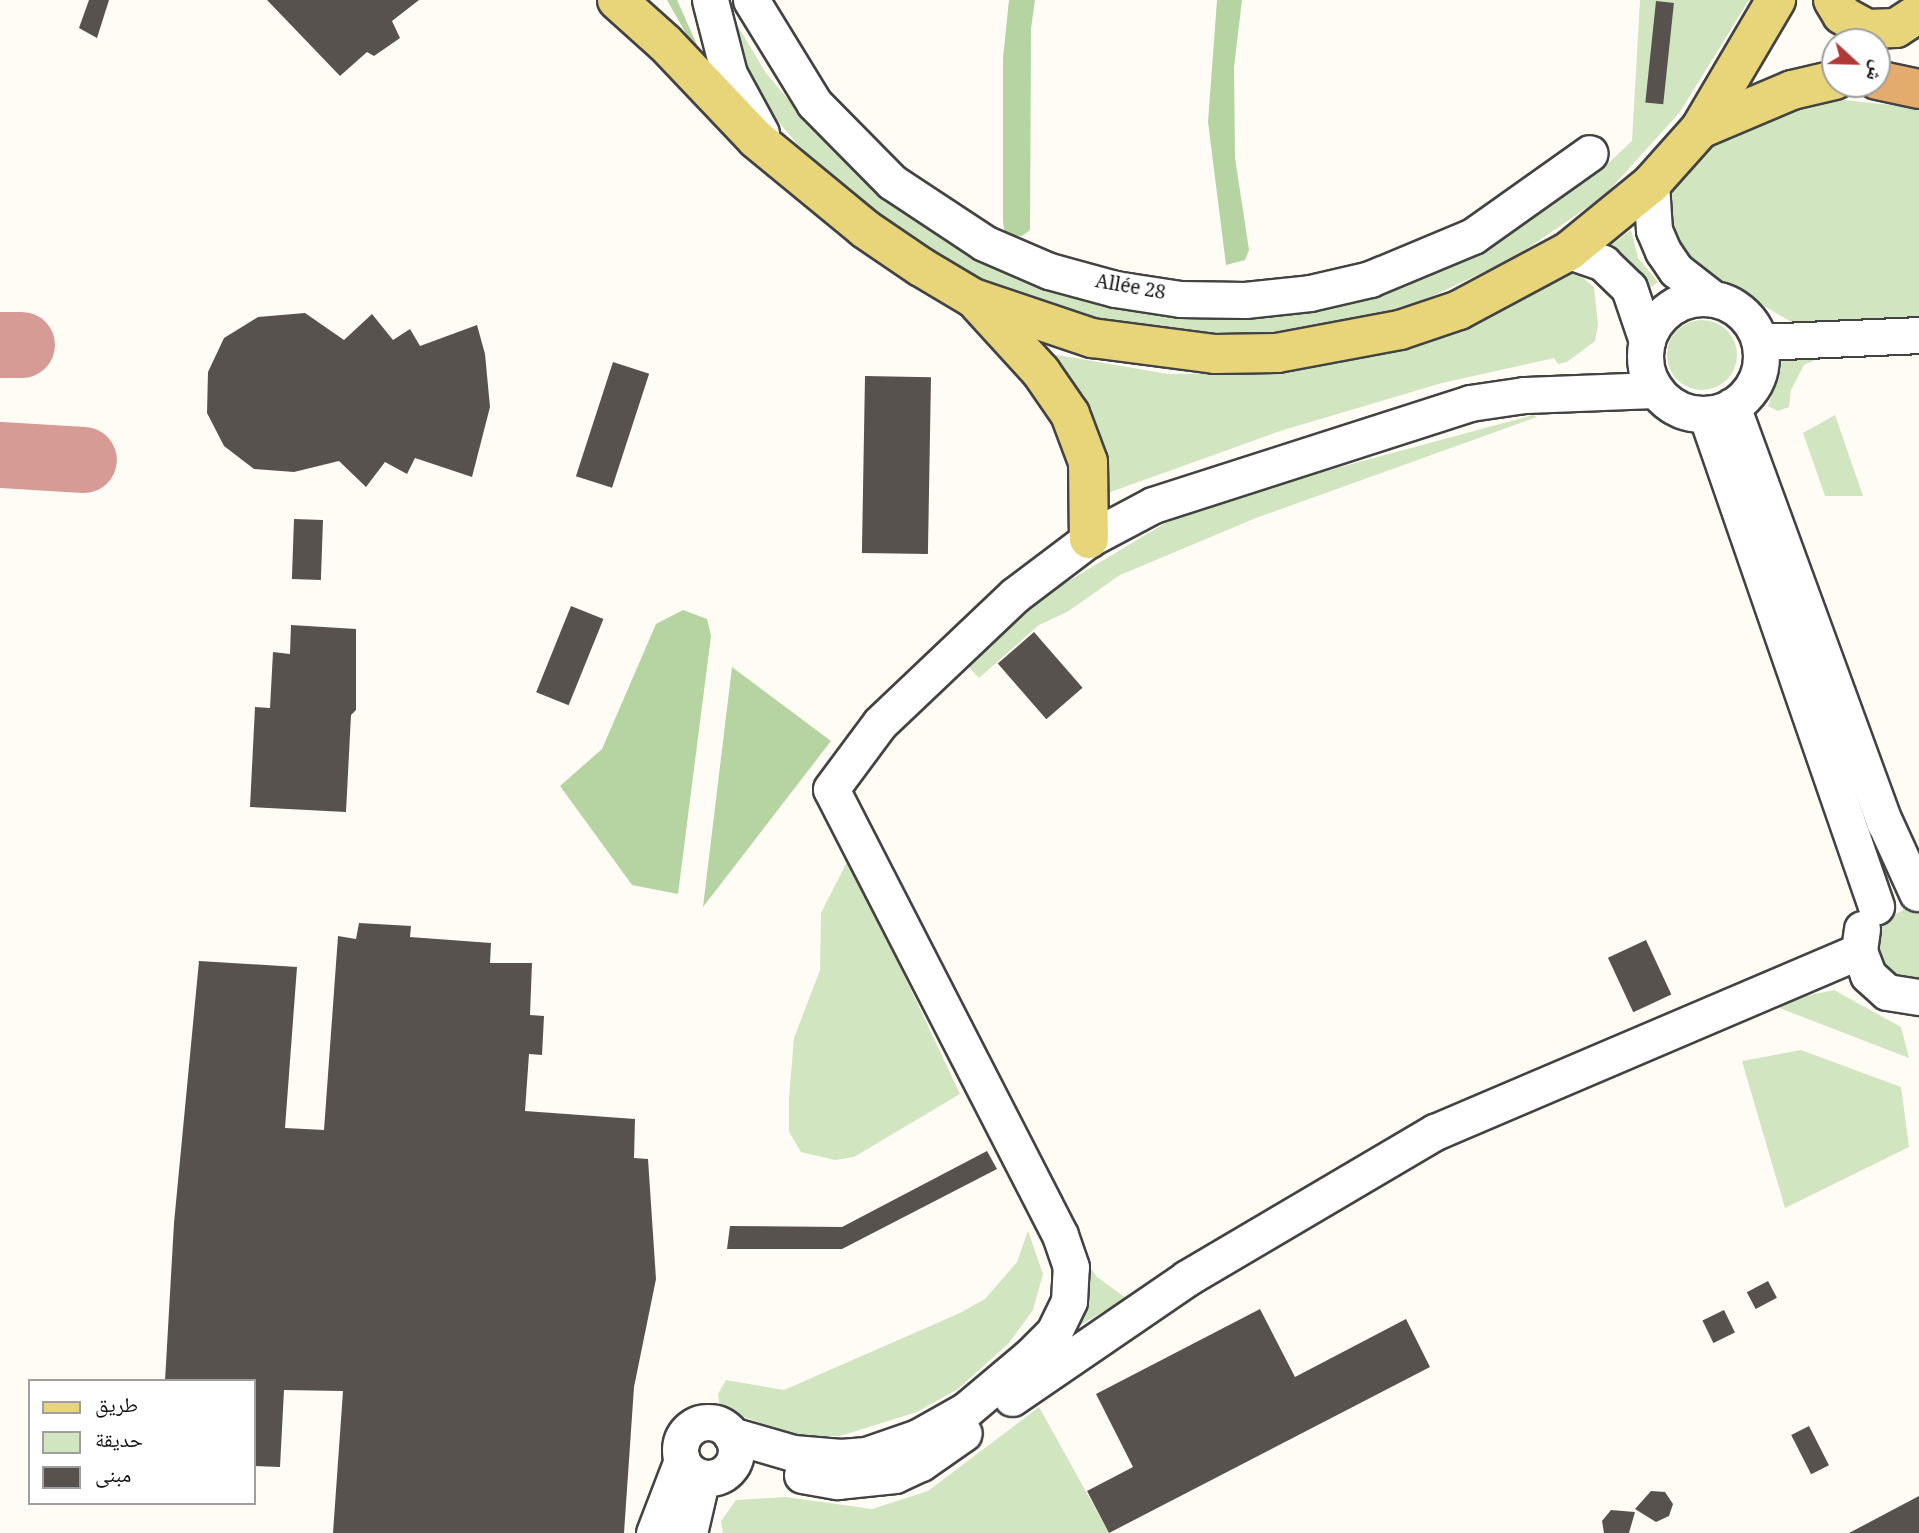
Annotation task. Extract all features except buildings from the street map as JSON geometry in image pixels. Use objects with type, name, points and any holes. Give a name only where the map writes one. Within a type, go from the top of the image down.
[{"type":"highway","points":[[1891,82],[1919,89]]},
{"type":"main road","points":[[617,0],[666,43],[719,102],[795,173],[865,229],[972,298],[1041,372],[1070,414],[1087,462],[1089,539]]},
{"type":"main road","points":[[659,0],[668,23],[666,43]]},
{"type":"main road","points":[[972,298],[1092,338],[1153,349],[1278,353],[1364,339],[1459,310],[1569,251],[1651,184],[1700,130],[1776,0]]},
{"type":"main road","points":[[1833,0],[1842,15],[1867,29],[1896,28],[1919,13]]},
{"type":"main road","points":[[1891,78],[1919,76]]},
{"type":"main road","points":[[1700,130],[1792,90],[1821,83]]},
{"type":"street","points":[[710,0],[719,46],[742,102],[795,173]]},
{"type":"street","name":"Allée 28","points":[[751,0],[814,103],[892,182],[984,243],[1049,271],[1115,289],[1180,299],[1245,300],[1310,293],[1370,279],[1473,236],[1590,153]]},
{"type":"street","points":[[1569,251],[1603,263],[1629,288],[1647,341],[1646,366],[1656,390],[1678,408],[1719,410],[1753,386],[1761,357],[1760,342],[1743,313],[1693,286],[1663,251],[1654,230],[1651,184]]},
{"type":"street","points":[[1647,341],[1665,312],[1679,303],[1713,298]]},
{"type":"street","points":[[1760,342],[1919,335]]},
{"type":"street","points":[[733,1447],[817,1456],[866,1455],[892,1447],[942,1425],[988,1394],[1044,1343],[1063,1318],[1072,1284],[1066,1250],[831,789],[880,723],[945,657],[1089,539],[1183,494],[1444,409],[1524,395],[1656,390]]},
{"type":"street","points":[[1719,410],[1885,823],[1918,893],[1895,895],[1876,906],[1862,926],[1859,951],[1876,985],[1899,996],[1919,997]]},
{"type":"street","points":[[1719,410],[1876,906]]},
{"type":"street","points":[[689,1533],[692,1469],[681,1442],[697,1424],[718,1424],[733,1447],[837,1481],[895,1475],[921,1463],[1187,1278],[1435,1132],[1859,951]]},
{"type":"street","points":[[692,1469],[718,1476],[733,1447]]},
{"type":"street","points":[[654,1533],[692,1469]]},
{"type":"green space","points":[[667,0],[677,0],[715,85]]},
{"type":"green space","points":[[1009,0],[1035,0],[1031,29],[1030,230],[1022,236],[1005,235],[1003,222],[1003,58]]},
{"type":"green space","points":[[1217,0],[1242,0],[1234,67],[1235,158],[1249,250],[1245,260],[1226,265],[1208,122]]},
{"type":"green space","points":[[1640,0],[1749,0],[1680,112],[1604,196],[1515,257],[1412,306],[1310,332],[1226,337],[1099,321],[1021,299],[943,263],[831,184],[755,94],[735,60],[727,8],[766,73],[814,130],[874,181],[1165,302],[1462,251],[1534,215],[1601,170],[1632,141]]},
{"type":"green space","points":[[1825,98],[1919,108],[1919,317],[1795,324],[1684,260],[1663,217],[1677,179],[1722,130]]},
{"type":"green space","points":[[1631,230],[1638,258],[1658,282],[1643,293],[1601,253]]},
{"type":"green space","points":[[1572,269],[1594,287],[1598,325],[1595,341],[1567,362],[1558,364],[1554,358],[1442,383],[1280,431],[1091,499],[1046,353],[1168,374],[1249,373],[1333,363],[1386,351]]},
{"type":"green space","points":[[1702,320],[1727,330],[1737,355],[1727,380],[1702,390],[1677,380],[1667,355],[1677,330]]},
{"type":"green space","points":[[1782,352],[1828,354],[1804,365],[1791,390],[1789,407],[1778,411],[1768,406],[1781,369]]},
{"type":"green space","points":[[1533,415],[1537,417],[1256,518],[1120,575],[1067,612],[1039,625],[979,678],[965,663],[1052,591],[1167,522],[1281,483]]},
{"type":"green space","points":[[1835,415],[1863,496],[1825,496],[1803,433]]},
{"type":"green space","points":[[683,610],[707,619],[711,636],[678,894],[632,885],[560,786],[602,749],[656,624]]},
{"type":"green space","points":[[732,667],[831,741],[703,907]]},
{"type":"green space","points":[[849,858],[960,1094],[854,1157],[835,1160],[801,1152],[789,1132],[789,1097],[794,1038],[820,970],[821,913]]},
{"type":"green space","points":[[1905,909],[1919,909],[1919,984],[1886,975],[1875,954],[1878,931],[1884,920]]},
{"type":"green space","points":[[1834,990],[1901,1027],[1909,1058],[1769,1004]]},
{"type":"green space","points":[[1801,1050],[1901,1087],[1909,1147],[1785,1208],[1742,1061]]},
{"type":"green space","points":[[1028,1231],[1043,1274],[1033,1310],[1009,1343],[958,1389],[917,1412],[840,1436],[796,1436],[720,1408],[718,1394],[726,1380],[784,1390],[960,1313],[985,1299],[1017,1262]]},
{"type":"green space","points":[[1080,1253],[1097,1277],[1126,1298],[1072,1330]]},
{"type":"green space","points":[[1039,1407],[1109,1533],[723,1533],[721,1521],[736,1500],[786,1497],[872,1509],[928,1491]]},
{"type":"taxiway","points":[[0,345],[22,345]]},
{"type":"taxiway","points":[[0,455],[84,460]]}]
